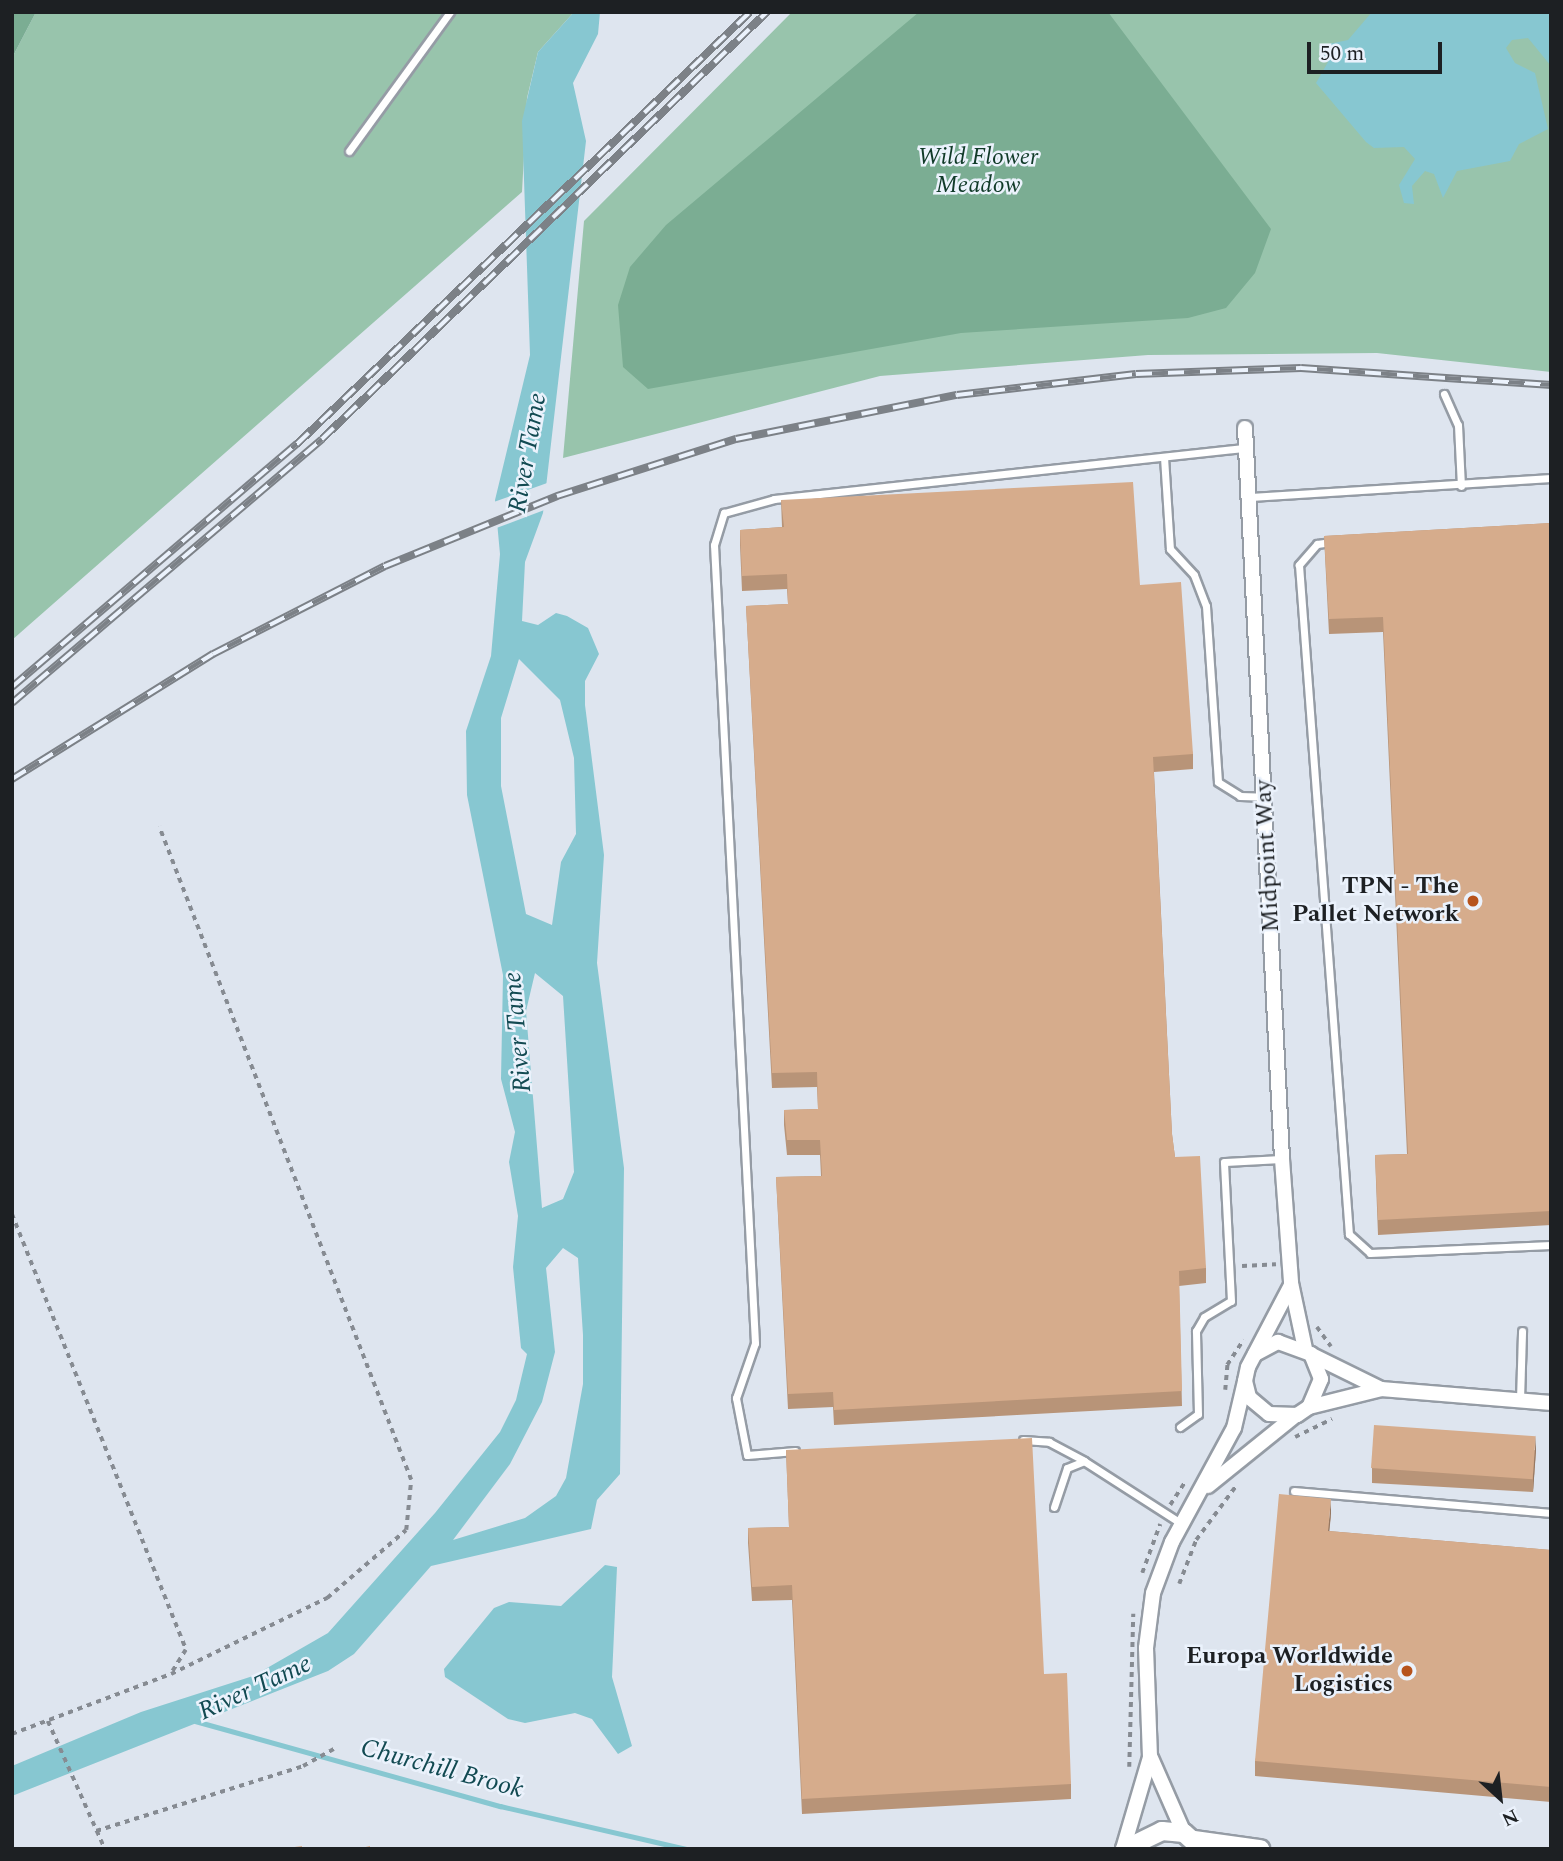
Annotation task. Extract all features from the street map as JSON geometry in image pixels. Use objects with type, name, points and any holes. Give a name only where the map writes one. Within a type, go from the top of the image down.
[{"type":"street","name":"Midpoint Way","points":[[1245,428],[1291,1283],[1308,1351]]},
{"type":"street","name":"Midpoint Way","points":[[1255,1354],[1291,1283]]},
{"type":"street","points":[[1124,1849],[1150,1757],[1146,1648],[1153,1592],[1182,1524],[1205,1489],[1234,1428],[1245,1381],[1255,1354],[1278,1342],[1308,1351],[1381,1389]]},
{"type":"street","points":[[1205,1489],[1303,1411],[1321,1379],[1308,1351]]},
{"type":"street","points":[[1245,1381],[1264,1412],[1303,1411],[1381,1389],[1551,1403]]},
{"type":"street","points":[[1150,1757],[1193,1841]]},
{"type":"street","points":[[1124,1849],[1162,1831],[1193,1841],[1257,1848]]},
{"type":"lane","points":[[349,151],[450,12]]},
{"type":"lane","points":[[1444,394],[1458,425],[1461,486]]},
{"type":"lane","points":[[812,1450],[747,1455],[736,1398],[755,1343],[714,545],[724,513],[774,499],[1246,448]]},
{"type":"lane","points":[[1164,457],[1170,549],[1194,575],[1206,606],[1218,782],[1240,796],[1265,797]]},
{"type":"lane","points":[[1250,497],[1551,480]]},
{"type":"lane","points":[[1340,540],[1317,544],[1298,565],[1349,1234],[1370,1253],[1551,1245]]},
{"type":"lane","points":[[1180,1427],[1198,1414],[1196,1331],[1204,1317],[1231,1301],[1224,1162],[1283,1159]]},
{"type":"lane","points":[[1520,1400],[1522,1331]]},
{"type":"lane","points":[[1009,1441],[1049,1442],[1084,1461],[1182,1524]]},
{"type":"lane","points":[[1054,1507],[1068,1468],[1084,1461]]},
{"type":"lane","points":[[1294,1491],[1551,1513]]},
{"type":"path","points":[[12,1734],[171,1674],[327,1598],[407,1530],[411,1480],[159,827]]},
{"type":"path","points":[[12,1214],[186,1650],[171,1674]]},
{"type":"path","points":[[1229,1267],[1290,1264]]},
{"type":"path","points":[[1291,1438],[1342,1413]]},
{"type":"path","points":[[1179,1584],[1196,1541],[1241,1481]]},
{"type":"path","points":[[48,1721],[105,1849]]},
{"type":"path","points":[[96,1831],[309,1762],[334,1749]]},
{"type":"green space","points":[[12,12],[36,12],[12,58]]},
{"type":"green space","points":[[36,12],[574,12],[538,52],[527,98],[522,192],[12,640],[12,58]]},
{"type":"green space","points":[[792,12],[1551,12],[1551,372],[1377,353],[1148,355],[880,376],[563,458],[584,221]]},
{"type":"green space","name":"Wild Flower Meadow","points":[[919,12],[1108,12],[1271,229],[1255,273],[1226,308],[1188,318],[961,333],[648,389],[623,367],[618,305],[630,267],[666,225]]},
{"type":"water","name":"River Tame","points":[[574,12],[600,12],[598,34],[573,83],[586,141],[543,513],[525,562],[522,621],[538,625],[556,613],[567,616],[588,628],[599,654],[585,681],[585,705],[604,855],[597,963],[624,1168],[620,1474],[597,1500],[591,1529],[431,1566],[354,1654],[328,1671],[12,1796],[12,1766],[141,1712],[253,1676],[328,1633],[435,1513],[500,1432],[516,1400],[527,1354],[521,1348],[513,1267],[518,1216],[509,1162],[515,1132],[501,1079],[503,975],[467,795],[466,731],[491,656],[500,554],[495,500],[530,355],[522,121],[538,52]],"holes":[[[519,659],[560,700],[574,758],[576,834],[561,862],[552,925],[526,914],[501,786],[501,718]],[[535,973],[563,996],[574,1172],[563,1199],[542,1208],[526,1011]],[[563,1248],[578,1258],[583,1384],[566,1478],[556,1496],[525,1518],[453,1540],[510,1464],[542,1402],[555,1352],[546,1268]]]},
{"type":"water","points":[[1372,12],[1551,12],[1551,66],[1528,38],[1512,40],[1506,48],[1515,63],[1535,73],[1548,129],[1519,144],[1510,161],[1457,171],[1443,198],[1434,174],[1425,171],[1412,186],[1414,204],[1404,203],[1399,185],[1415,159],[1404,147],[1374,148],[1366,142],[1316,83],[1328,62],[1319,46],[1348,40]]},
{"type":"water","points":[[605,1565],[617,1567],[612,1677],[632,1746],[618,1754],[592,1719],[575,1713],[525,1723],[508,1719],[445,1677],[444,1669],[494,1608],[509,1602],[561,1606]]},
{"type":"pier","points":[[550,482],[547,509],[491,530],[491,503]]},
{"type":"building","points":[[1133,482],[1140,585],[1181,582],[1193,754],[1153,757],[1172,1134],[1175,1157],[1200,1156],[1206,1268],[1179,1271],[1182,1391],[834,1410],[833,1392],[788,1394],[776,1177],[822,1176],[820,1140],[787,1140],[784,1110],[818,1109],[817,1072],[772,1073],[746,606],[788,604],[787,574],[742,576],[740,530],[784,527],[781,500]]},
{"type":"building","name":"TPN - The Pallet Network","points":[[1551,523],[1551,1211],[1378,1220],[1375,1155],[1408,1154],[1383,617],[1329,619],[1324,536]]},
{"type":"building","points":[[1374,1425],[1536,1436],[1533,1479],[1371,1468]]},
{"type":"building","points":[[1032,1438],[1044,1674],[1067,1673],[1071,1784],[802,1799],[792,1585],[752,1587],[748,1528],[789,1527],[786,1450]]},
{"type":"building","name":"Europa Worldwide Logistics","points":[[1279,1494],[1331,1499],[1328,1531],[1551,1550],[1551,1787],[1255,1761]]},
{"type":"building","points":[[302,1846],[302,1849],[280,1849]]},
{"type":"waterway","name":"Churchill Brook","points":[[195,1721],[500,1806],[686,1849]]},
{"type":"railway","points":[[12,687],[297,444],[750,12]]},
{"type":"railway","points":[[12,703],[322,439],[767,12]]},
{"type":"railway","points":[[12,779],[213,654],[385,566],[557,496],[736,439],[957,395],[1136,374],[1301,368],[1551,385]]},
{"type":"place","name":"TPN - The Pallet Network","points":[[1473,901]]},
{"type":"place","name":"Europa Worldwide Logistics","points":[[1407,1671]]}]
